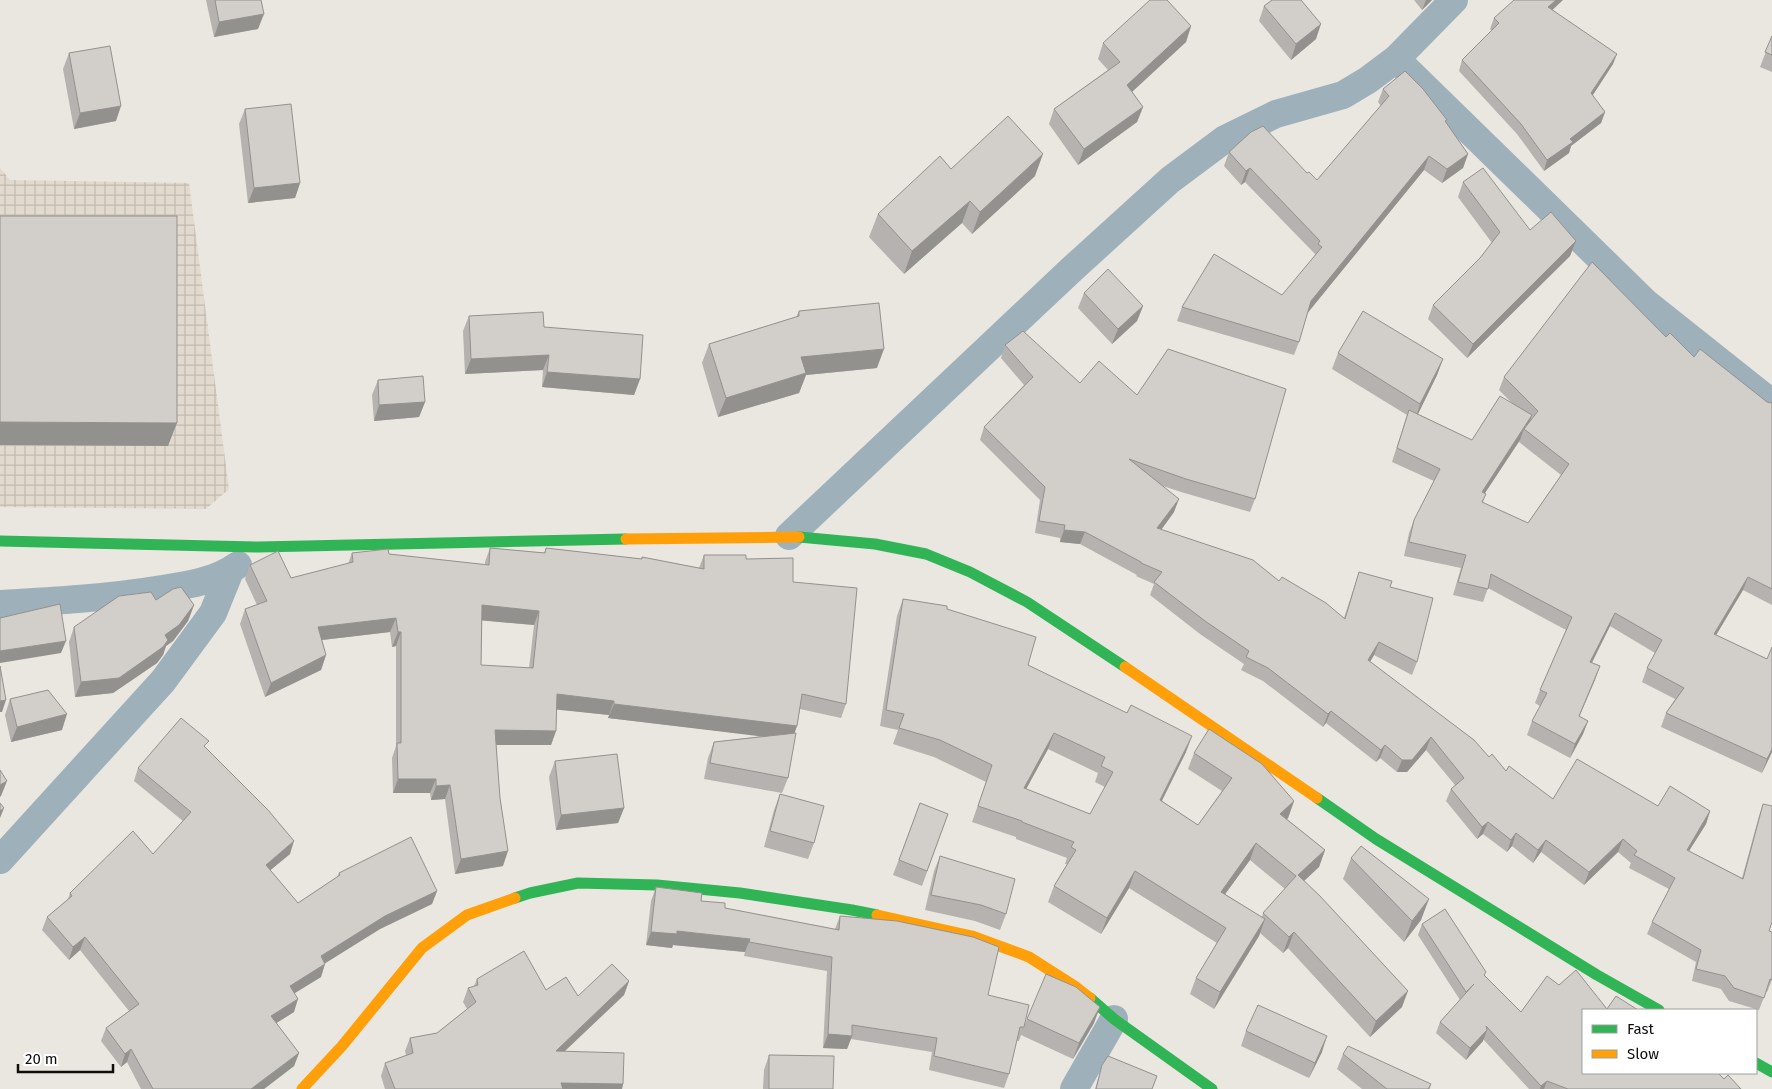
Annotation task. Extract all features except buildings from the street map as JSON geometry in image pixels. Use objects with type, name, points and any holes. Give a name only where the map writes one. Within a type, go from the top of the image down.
[{"type":"street","points":[[789,536],[1071,270],[1170,180],[1225,139],[1276,114],[1343,95],[1368,80],[1396,59],[1454,0]]},
{"type":"street","points":[[1396,59],[1646,303],[1772,403]]},
{"type":"street","points":[[0,541],[259,547],[789,536],[875,544],[926,554],[970,572],[1027,602],[1172,698],[1376,839],[1589,970],[1657,1009]]},
{"type":"street","points":[[0,604],[118,596],[201,582],[230,571],[259,547]]},
{"type":"street","points":[[0,860],[163,681],[213,613],[230,571]]},
{"type":"street","points":[[302,1089],[342,1046],[422,948],[467,914],[530,892],[578,883],[656,885],[740,893],[852,910],[972,936],[1029,957],[1076,987],[1114,1019],[1212,1089]]},
{"type":"street","points":[[1074,1089],[1114,1019]]},
{"type":"street","points":[[1757,1064],[1772,1072]]},
{"type":"shaded area","points":[[0,168],[10,180],[189,183],[229,489],[206,509],[0,507]]},
{"type":"traffic: fast","points":[[799,537],[875,544],[926,554],[970,572],[1027,602],[1125,667]]},
{"type":"traffic: fast","points":[[0,541],[259,547],[626,539]]},
{"type":"traffic: fast","points":[[1317,798],[1376,839],[1597,975],[1657,1009]]},
{"type":"traffic: fast","points":[[515,898],[578,883],[657,885],[740,893],[877,915]]},
{"type":"traffic: fast","points":[[1090,998],[1114,1019],[1212,1089]]},
{"type":"traffic: fast","points":[[1757,1064],[1772,1072]]},
{"type":"traffic: slow","points":[[626,539],[799,537]]},
{"type":"traffic: slow","points":[[1125,667],[1317,798]]},
{"type":"traffic: slow","points":[[302,1089],[342,1046],[422,948],[467,915],[515,898]]},
{"type":"traffic: slow","points":[[877,915],[972,936],[1029,957],[1090,998]]}]
